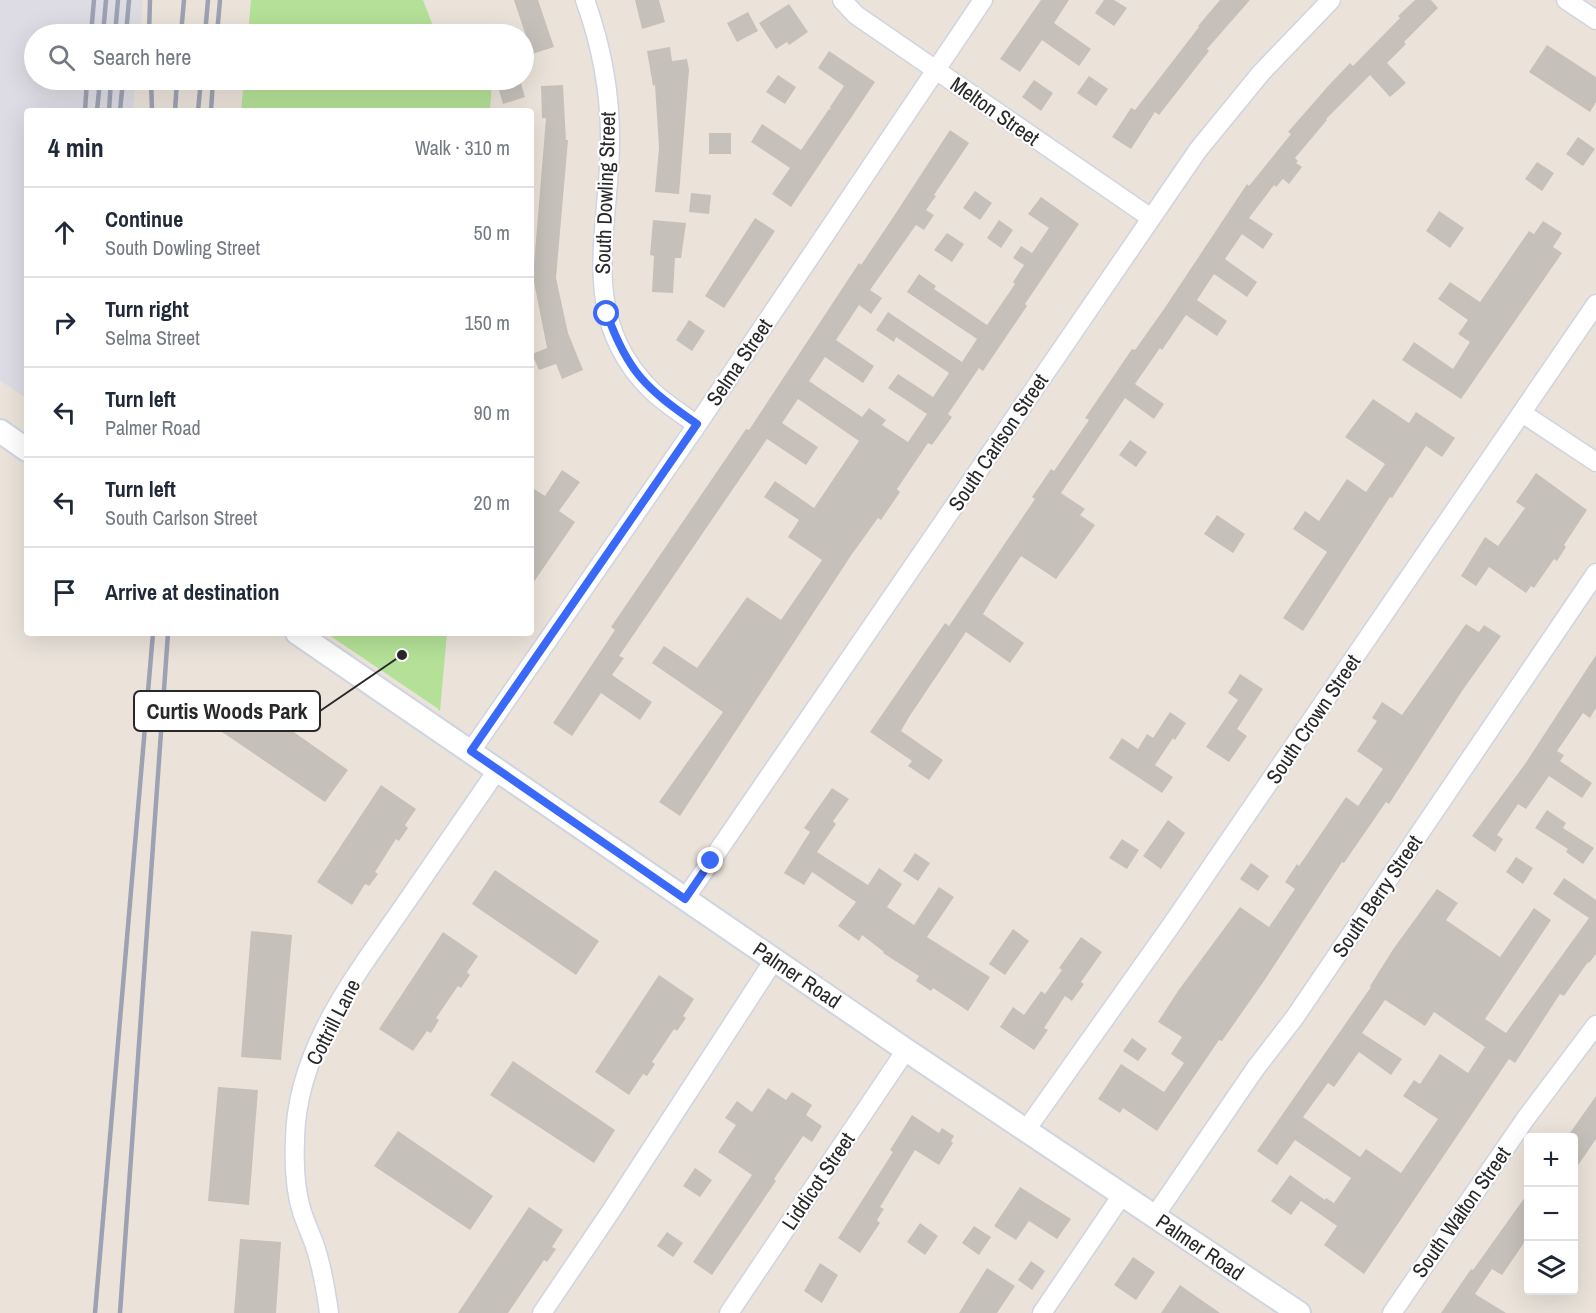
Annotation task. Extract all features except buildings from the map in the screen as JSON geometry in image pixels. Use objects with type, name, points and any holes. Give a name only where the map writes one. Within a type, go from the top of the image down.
[{"type":"street","name":"South Dowling Street","points":[[585,0],[602,57],[610,122],[601,266],[607,314],[618,344],[638,375],[664,401],[697,424]]},
{"type":"street","name":"Melton Street","points":[[842,0],[856,15],[1151,218]]},
{"type":"street","name":"Selma Street","points":[[471,751],[697,424],[983,0]]},
{"type":"street","name":"South Carlson Street","points":[[685,899],[1151,218],[1218,124],[1261,73],[1330,0]]},
{"type":"street","points":[[1566,0],[1596,20]]},
{"type":"street","name":"South Crown Street","points":[[1026,1130],[1170,927],[1596,304]]},
{"type":"street","points":[[1522,413],[1596,462]]},
{"type":"street","points":[[0,431],[24,448]]},
{"type":"street","name":"South Berry Street","points":[[1154,1216],[1255,1069],[1295,1017],[1596,573]]},
{"type":"street","name":"Palmer Road","points":[[301,636],[906,1050],[1299,1313]]},
{"type":"street","name":"Cottrill Lane","points":[[329,1313],[316,1249],[301,1210],[296,1172],[295,1138],[304,1081],[328,1022],[365,962],[498,770]]},
{"type":"street","points":[[542,1313],[774,960]]},
{"type":"street","name":"South Walton Street","points":[[1392,1313],[1526,1118],[1596,1026]]},
{"type":"street","name":"Liddicot Street","points":[[729,1313],[906,1050]]},
{"type":"street","points":[[1042,1313],[1122,1196]]},
{"type":"shaded area","points":[[0,0],[143,0],[141,24],[24,24],[24,90],[134,90],[133,108],[24,108],[24,397],[0,380]]},
{"type":"green space","points":[[251,0],[423,0],[432,24],[249,24]]},
{"type":"green space","points":[[243,90],[491,90],[490,108],[241,108]]},
{"type":"green space","points":[[330,636],[447,636],[440,711]]},
{"type":"railway","points":[[92,24],[94,0]]},
{"type":"railway","points":[[104,24],[106,0]]},
{"type":"railway","points":[[116,24],[118,0]]},
{"type":"railway","points":[[127,24],[129,0]]},
{"type":"railway","points":[[149,24],[150,0]]},
{"type":"railway","points":[[182,24],[184,0]]},
{"type":"railway","points":[[206,24],[208,0]]},
{"type":"railway","points":[[218,24],[220,0]]},
{"type":"railway","points":[[85,108],[86,90]]},
{"type":"railway","points":[[97,108],[99,90]]},
{"type":"railway","points":[[109,108],[110,90]]},
{"type":"railway","points":[[120,108],[122,90]]},
{"type":"railway","points":[[151,90],[152,108]]},
{"type":"railway","points":[[175,108],[176,90]]},
{"type":"railway","points":[[198,108],[200,90]]},
{"type":"railway","points":[[211,108],[212,90]]},
{"type":"railway","points":[[95,1313],[153,636]]},
{"type":"railway","points":[[120,1313],[168,636]]},
{"type":"place","name":"Curtis Woods Park","points":[[402,655]]},
{"type":"route","points":[[607,314],[618,344],[638,375],[664,401],[697,424],[471,751],[685,899],[711,861]]}]
